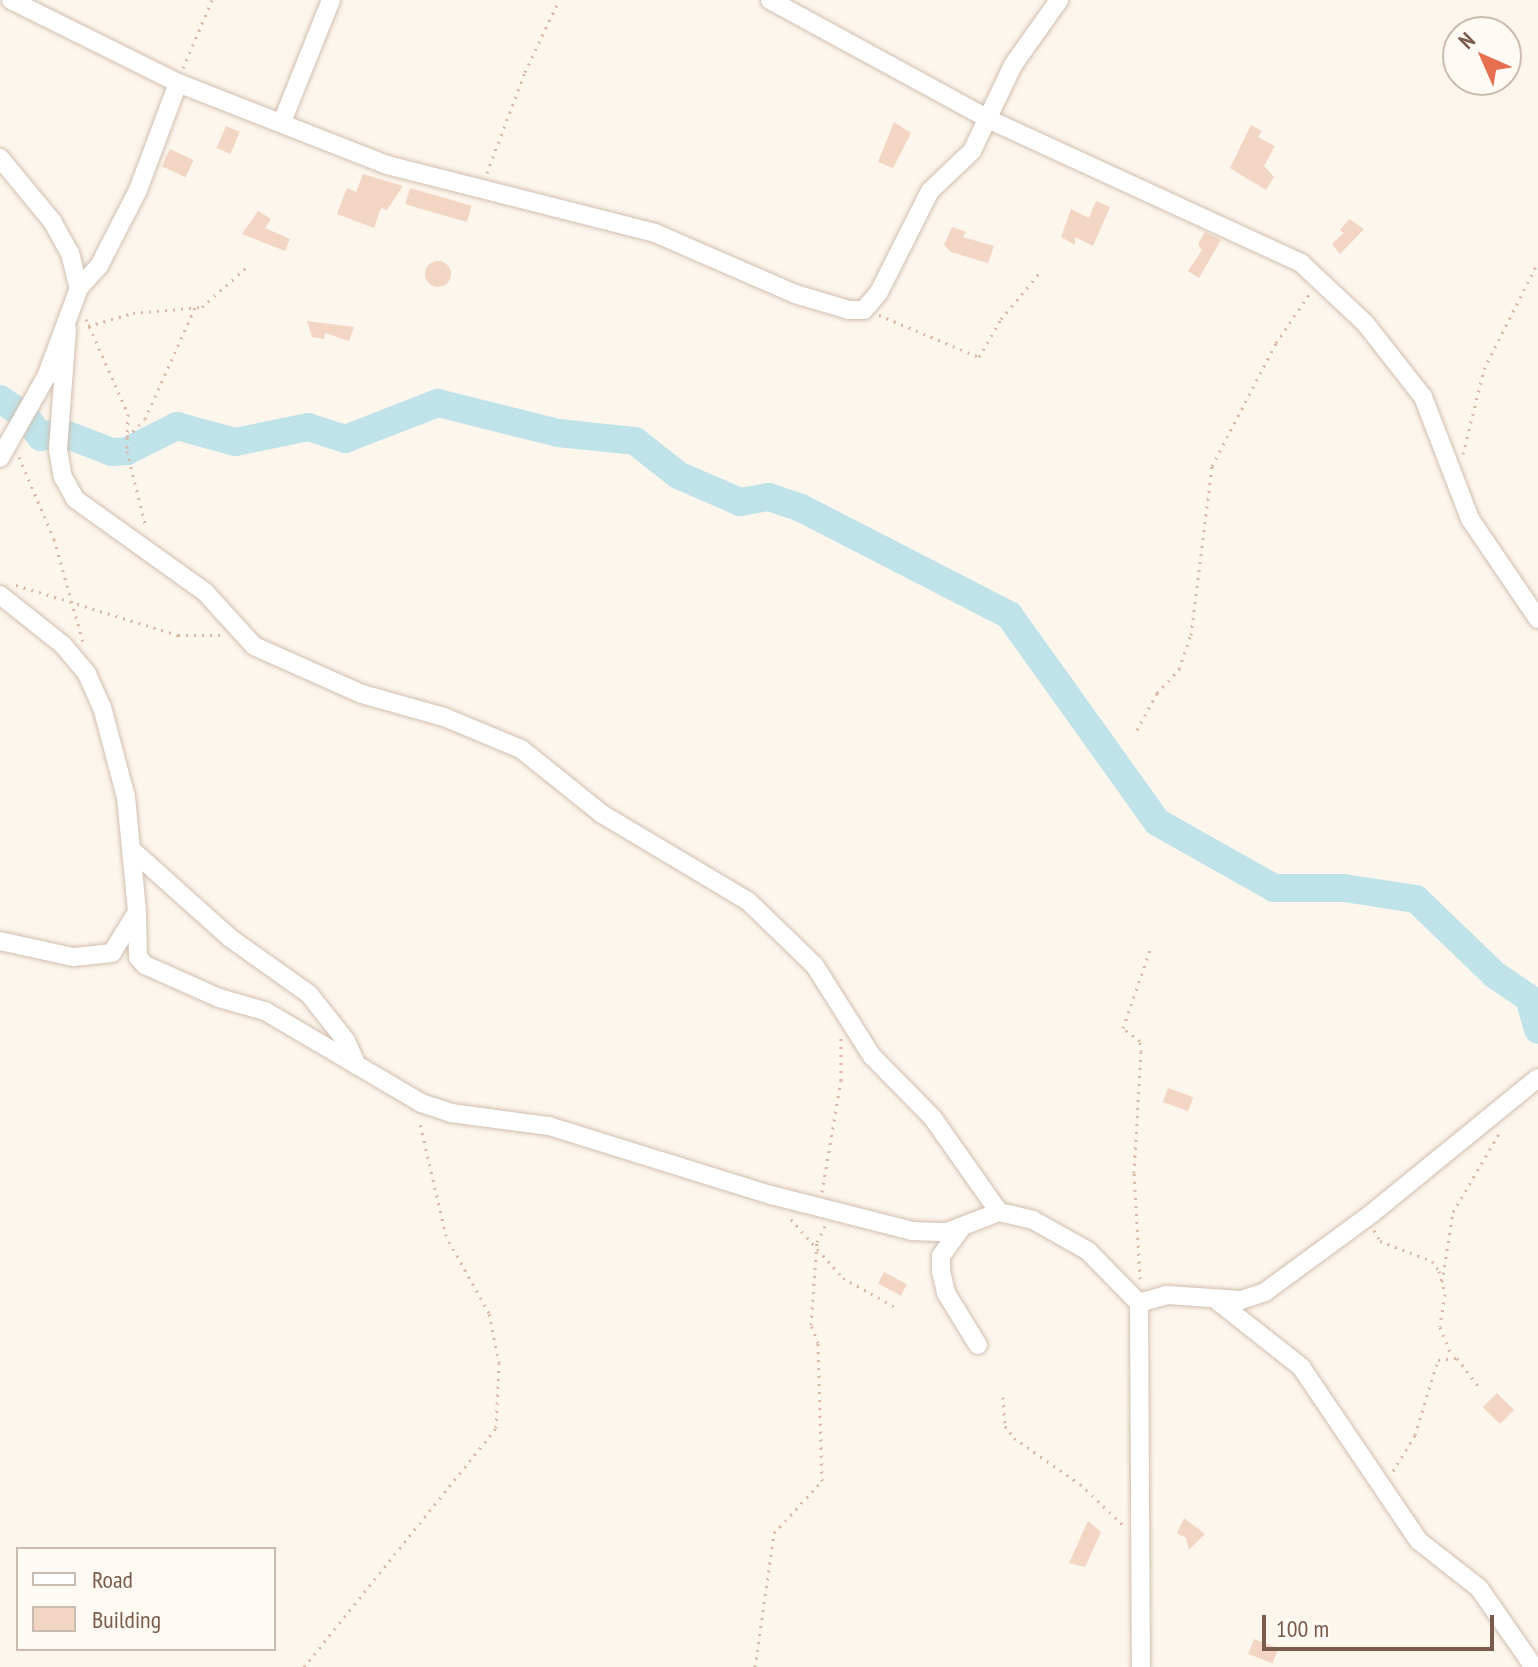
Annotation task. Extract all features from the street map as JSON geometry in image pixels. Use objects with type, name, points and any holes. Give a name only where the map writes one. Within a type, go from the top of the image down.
[{"type":"street","points":[[11,0],[178,83],[387,165],[655,233],[795,294],[864,310],[879,292],[930,191],[972,151],[1013,65],[1059,0]]},
{"type":"street","points":[[282,122],[331,0]]},
{"type":"street","points":[[770,0],[988,119],[1263,244],[1314,274],[1365,323],[1418,391],[1485,547],[1538,619]]},
{"type":"street","points":[[0,458],[13,442],[67,329],[79,288],[99,266],[138,190],[178,83]]},
{"type":"street","points":[[0,158],[52,221],[70,253],[79,288]]},
{"type":"street","points":[[67,329],[58,450],[63,477],[75,499],[99,520],[205,592],[254,646],[362,694],[444,717],[521,749],[602,814],[770,918],[815,966],[881,1068],[932,1117],[999,1212]]},
{"type":"street","points":[[6,589],[87,674],[116,757],[132,850],[138,957],[145,965],[219,998],[265,1011],[421,1103],[451,1113],[549,1126],[826,1210],[912,1231],[940,1234],[999,1212],[1033,1220],[1088,1251],[1139,1303],[1141,1667]]},
{"type":"street","points":[[132,850],[230,938],[309,994],[357,1066]]},
{"type":"street","points":[[0,941],[73,957],[112,953],[137,912]]},
{"type":"street","points":[[1139,1303],[1167,1295],[1241,1300],[1265,1292],[1371,1214],[1538,1078]]},
{"type":"street","points":[[966,1222],[941,1256],[941,1271],[946,1293],[978,1345]]},
{"type":"street","points":[[1215,1299],[1301,1367],[1419,1541],[1479,1588],[1534,1667]]},
{"type":"path","points":[[178,83],[212,0]]},
{"type":"path","points":[[480,191],[525,72],[559,0]]},
{"type":"path","points":[[1457,477],[1484,369],[1538,262]]},
{"type":"path","points":[[88,326],[133,313],[195,308],[216,297],[249,265]]},
{"type":"path","points":[[864,310],[979,357],[1041,271]]},
{"type":"path","points":[[1137,730],[1157,693],[1179,669],[1191,635],[1212,466],[1276,343],[1307,299],[1314,274]]},
{"type":"path","points":[[79,288],[88,326],[123,399],[127,437],[153,555]]},
{"type":"path","points":[[127,437],[145,419],[195,308]]},
{"type":"path","points":[[13,442],[54,539],[74,606],[87,674]]},
{"type":"path","points":[[6,589],[178,635],[240,633]]},
{"type":"path","points":[[1139,1303],[1142,1261],[1135,1228],[1134,1173],[1141,1052],[1140,1041],[1123,1028],[1151,947]]},
{"type":"path","points":[[755,1667],[774,1533],[822,1481],[818,1343],[811,1325],[826,1210],[822,1184],[841,1080],[840,1030]]},
{"type":"path","points":[[304,1667],[496,1428],[499,1363],[489,1313],[441,1221],[418,1130],[421,1103]]},
{"type":"path","points":[[1480,1388],[1468,1369],[1452,1356],[1440,1327],[1442,1282],[1453,1212],[1504,1127],[1505,1104]]},
{"type":"path","points":[[1371,1214],[1380,1241],[1432,1261],[1442,1282]]},
{"type":"path","points":[[789,1217],[843,1278],[897,1308]]},
{"type":"path","points":[[1382,1488],[1415,1435],[1438,1360],[1452,1356]]},
{"type":"path","points":[[1003,1397],[1005,1426],[1014,1438],[1080,1484],[1141,1539]]},
{"type":"building","points":[[894,122],[911,133],[893,168],[878,162]]},
{"type":"building","points":[[1251,125],[1262,131],[1258,137],[1275,146],[1264,166],[1274,177],[1266,190],[1230,168]]},
{"type":"building","points":[[226,126],[240,132],[230,154],[217,148]]},
{"type":"building","points":[[170,149],[194,160],[186,177],[162,166]]},
{"type":"building","points":[[363,174],[403,186],[387,210],[381,208],[374,228],[337,214],[347,188],[356,192]]},
{"type":"building","points":[[410,188],[472,206],[467,222],[405,204]]},
{"type":"building","points":[[1096,201],[1110,207],[1093,246],[1075,237],[1075,245],[1061,237],[1071,209],[1089,218]]},
{"type":"building","points":[[258,211],[271,219],[265,228],[290,239],[285,251],[242,234]]},
{"type":"building","points":[[1349,219],[1364,229],[1340,254],[1332,244],[1344,233],[1340,230]]},
{"type":"building","points":[[952,227],[966,232],[963,237],[994,246],[988,263],[951,252],[944,245]]},
{"type":"building","points":[[1205,232],[1221,240],[1199,278],[1188,271],[1202,250],[1198,244]]},
{"type":"building","points":[[438,261],[447,265],[451,274],[447,283],[438,287],[429,283],[425,274],[429,265]]},
{"type":"building","points":[[307,321],[354,327],[349,341],[325,333],[324,339],[312,337]]},
{"type":"building","points":[[1168,1088],[1193,1097],[1188,1111],[1163,1102]]},
{"type":"building","points":[[884,1272],[907,1284],[901,1296],[878,1283]]},
{"type":"building","points":[[1497,1393],[1514,1410],[1500,1424],[1483,1407]]},
{"type":"building","points":[[1184,1518],[1205,1534],[1189,1550],[1186,1538],[1177,1533]]},
{"type":"building","points":[[1088,1521],[1101,1532],[1085,1567],[1069,1563]]},
{"type":"building","points":[[1254,1639],[1278,1648],[1273,1663],[1248,1654]]},
{"type":"waterway","points":[[0,399],[25,416],[41,437],[60,432],[112,452],[127,451],[177,426],[235,442],[308,427],[345,439],[438,403],[558,433],[635,441],[678,475],[740,502],[769,497],[801,508],[1009,615],[1157,822],[1274,888],[1344,888],[1416,899],[1495,975],[1529,998],[1538,1030]]}]
